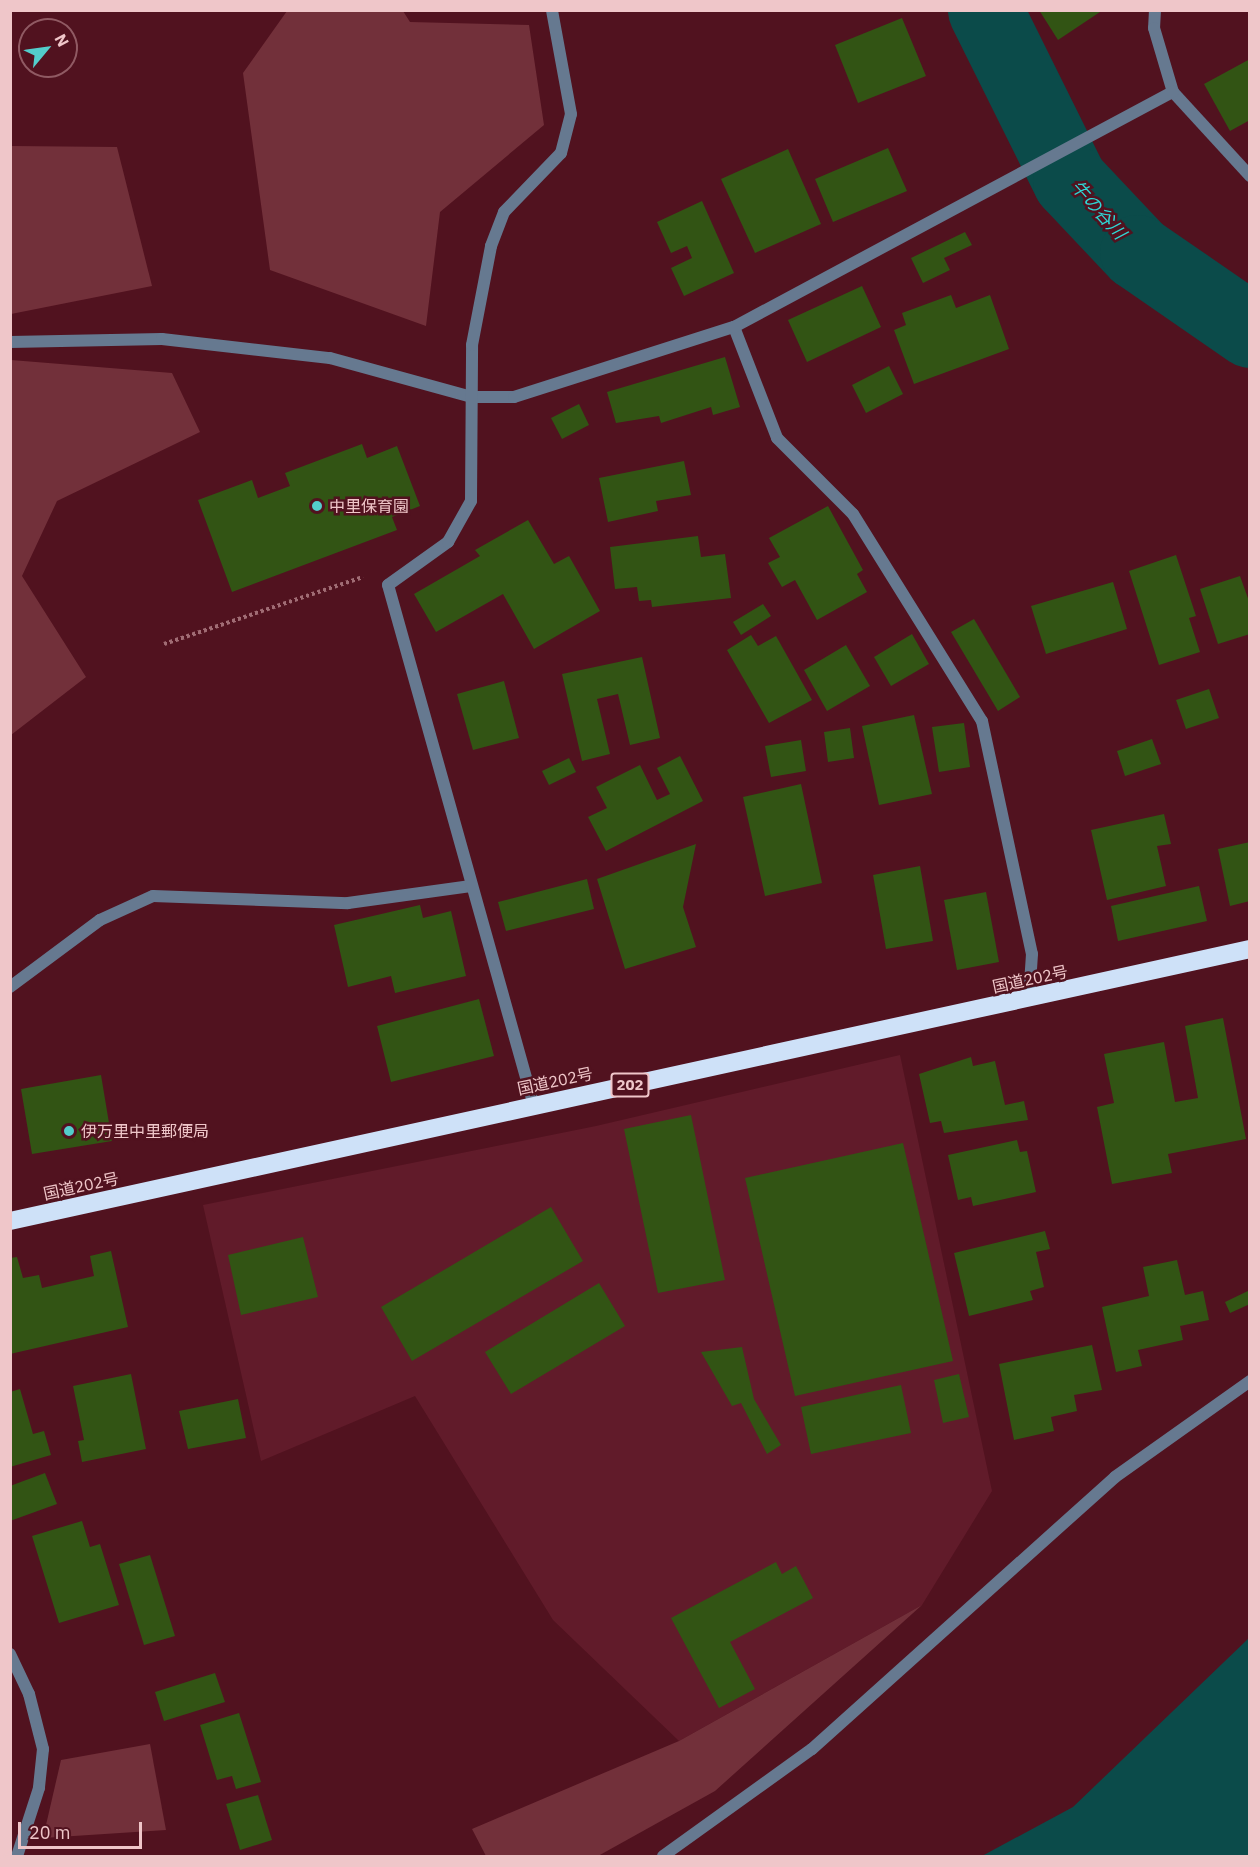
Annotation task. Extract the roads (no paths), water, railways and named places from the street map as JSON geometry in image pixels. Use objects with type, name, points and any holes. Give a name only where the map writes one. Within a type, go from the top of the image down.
[{"type":"highway","name":"国道202号","points":[[10,1221],[1250,949]]},
{"type":"street","points":[[534,1106],[388,585],[448,542],[471,501],[472,345],[491,246],[504,212],[561,153],[571,114],[552,10]]},
{"type":"street","points":[[1155,10],[1154,28],[1173,92],[1250,176]]},
{"type":"street","points":[[10,342],[162,339],[330,358],[472,397],[514,397],[734,327],[1173,92]]},
{"type":"street","points":[[734,327],[777,438],[853,514],[982,721],[1032,954],[1029,999]]},
{"type":"street","points":[[10,987],[100,920],[153,896],[348,903],[471,886]]},
{"type":"street","points":[[663,1857],[812,1749],[1115,1478],[1250,1381]]},
{"type":"street","points":[[10,1654],[29,1694],[42,1749],[39,1788],[17,1857]]},
{"type":"water","points":[[1249,1638],[1249,1856],[982,1856],[1073,1807]]},
{"type":"waterway","name":"牛の谷川","points":[[985,10],[1070,181],[1137,252],[1250,330]]},
{"type":"place","name":"中里保育園","points":[[317,506]]},
{"type":"place","name":"伊万里中里郵便局","points":[[69,1131]]}]
